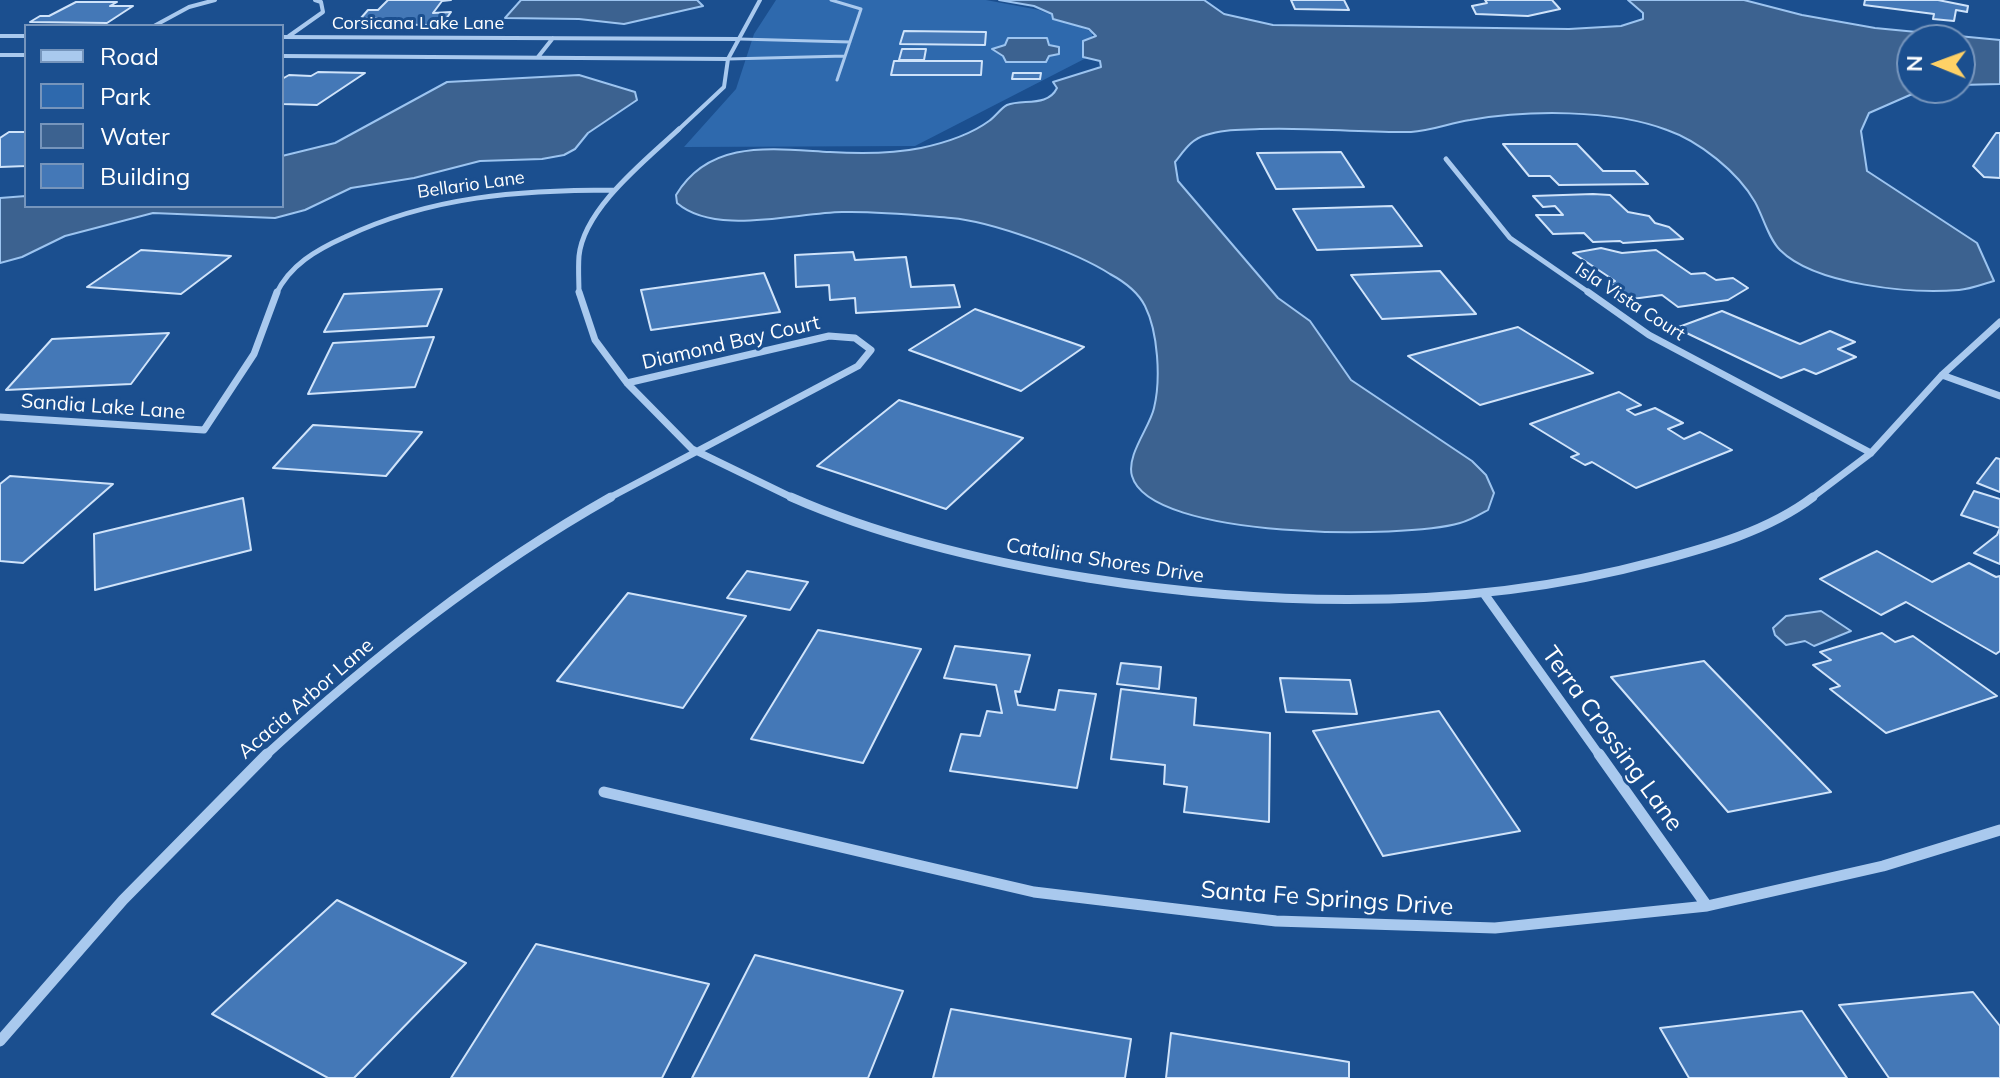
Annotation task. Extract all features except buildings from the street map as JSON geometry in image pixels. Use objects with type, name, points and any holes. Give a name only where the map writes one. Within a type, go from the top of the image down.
[{"type":"street","points":[[158,24],[189,7],[215,0]]},
{"type":"street","points":[[284,38],[323,12],[321,2],[315,0]]},
{"type":"street","name":"Catalina Shores Drive","points":[[760,0],[728,59],[724,87],[614,190],[597,213],[579,253],[579,296],[595,340],[627,383],[692,449],[795,499],[916,541],[1026,568],[1194,593],[1330,601],[1485,595],[1602,576],[1710,547],[1793,512],[1871,453],[1942,375],[2000,322]]},
{"type":"street","points":[[0,36],[24,36]]},
{"type":"street","name":"Corsicana Lake Lane","points":[[284,38],[739,39]]},
{"type":"street","points":[[538,57],[553,38]]},
{"type":"street","points":[[0,55],[24,55]]},
{"type":"street","name":"Corsicana Lake Lane","points":[[284,56],[728,59]]},
{"type":"street","name":"Isla Vista Court","points":[[1446,159],[1510,238],[1649,335],[1871,453]]},
{"type":"street","name":"Bellario Lane","points":[[204,430],[258,344],[272,300],[292,270],[326,246],[382,218],[453,198],[546,189],[614,190]]},
{"type":"street","name":"Diamond Bay Court","points":[[627,383],[829,336],[855,338],[871,350],[858,366],[692,449]]},
{"type":"street","points":[[1942,375],[2000,396]]},
{"type":"street","name":"Sandia Lake Lane","points":[[0,417],[204,430]]},
{"type":"street","name":"Acacia Arbor Lane","points":[[0,1041],[35,995],[174,845],[303,720],[435,613],[499,568],[692,449]]},
{"type":"street","name":"Terra Crossing Lane","points":[[1485,595],[1707,906]]},
{"type":"street","name":"Santa Fe Springs Drive","points":[[604,792],[1034,892],[1276,921],[1495,928],[1707,906],[1883,866],[2000,830]]},
{"type":"lane","points":[[831,0],[861,9],[837,80]]},
{"type":"lane","points":[[739,39],[850,42]]},
{"type":"lane","points":[[728,59],[845,56]]},
{"type":"green space","points":[[776,0],[986,0],[1039,10],[1092,32],[1092,55],[915,146],[684,147],[736,89],[754,34]]},
{"type":"water","points":[[521,0],[697,0],[703,6],[624,24],[579,19],[505,18]]},
{"type":"water","points":[[999,0],[1204,0],[1224,14],[1273,25],[1569,29],[1621,26],[1643,19],[1643,13],[1628,0],[1744,0],[1802,15],[1896,30],[1896,101],[1869,113],[1861,131],[1867,171],[1977,243],[1994,281],[1959,290],[1916,290],[1865,285],[1816,272],[1780,250],[1748,191],[1717,159],[1679,135],[1621,118],[1543,113],[1463,121],[1411,132],[1279,129],[1212,133],[1192,142],[1175,162],[1178,181],[1278,298],[1310,321],[1351,380],[1472,461],[1486,475],[1494,493],[1488,510],[1467,521],[1431,528],[1388,531],[1282,530],[1183,513],[1149,497],[1132,476],[1132,459],[1154,408],[1157,356],[1153,329],[1145,306],[1134,292],[1115,277],[1055,247],[968,220],[856,212],[733,221],[693,213],[677,203],[676,195],[690,177],[707,164],[725,156],[766,149],[876,153],[930,146],[974,130],[1007,105],[1048,98],[1057,88],[1053,82],[1101,67],[1100,61],[1083,57],[1083,41],[1096,36],[1089,29],[1053,19],[1052,14],[1034,6]]},
{"type":"water","points":[[1008,38],[1047,38],[1049,45],[1059,47],[1059,54],[1049,56],[1046,62],[1006,62],[992,49],[1005,45]]},
{"type":"water","points":[[1976,38],[2000,40],[2000,84],[1976,85]]},
{"type":"water","points":[[579,75],[635,92],[637,100],[588,133],[575,149],[564,155],[542,159],[480,161],[414,178],[351,188],[305,210],[275,218],[153,213],[65,236],[22,257],[0,263],[0,198],[24,196],[24,208],[284,208],[284,156],[335,143],[447,82]]},
{"type":"water","points":[[1821,611],[1851,631],[1814,646],[1805,641],[1786,645],[1775,635],[1773,628],[1786,616]]}]
